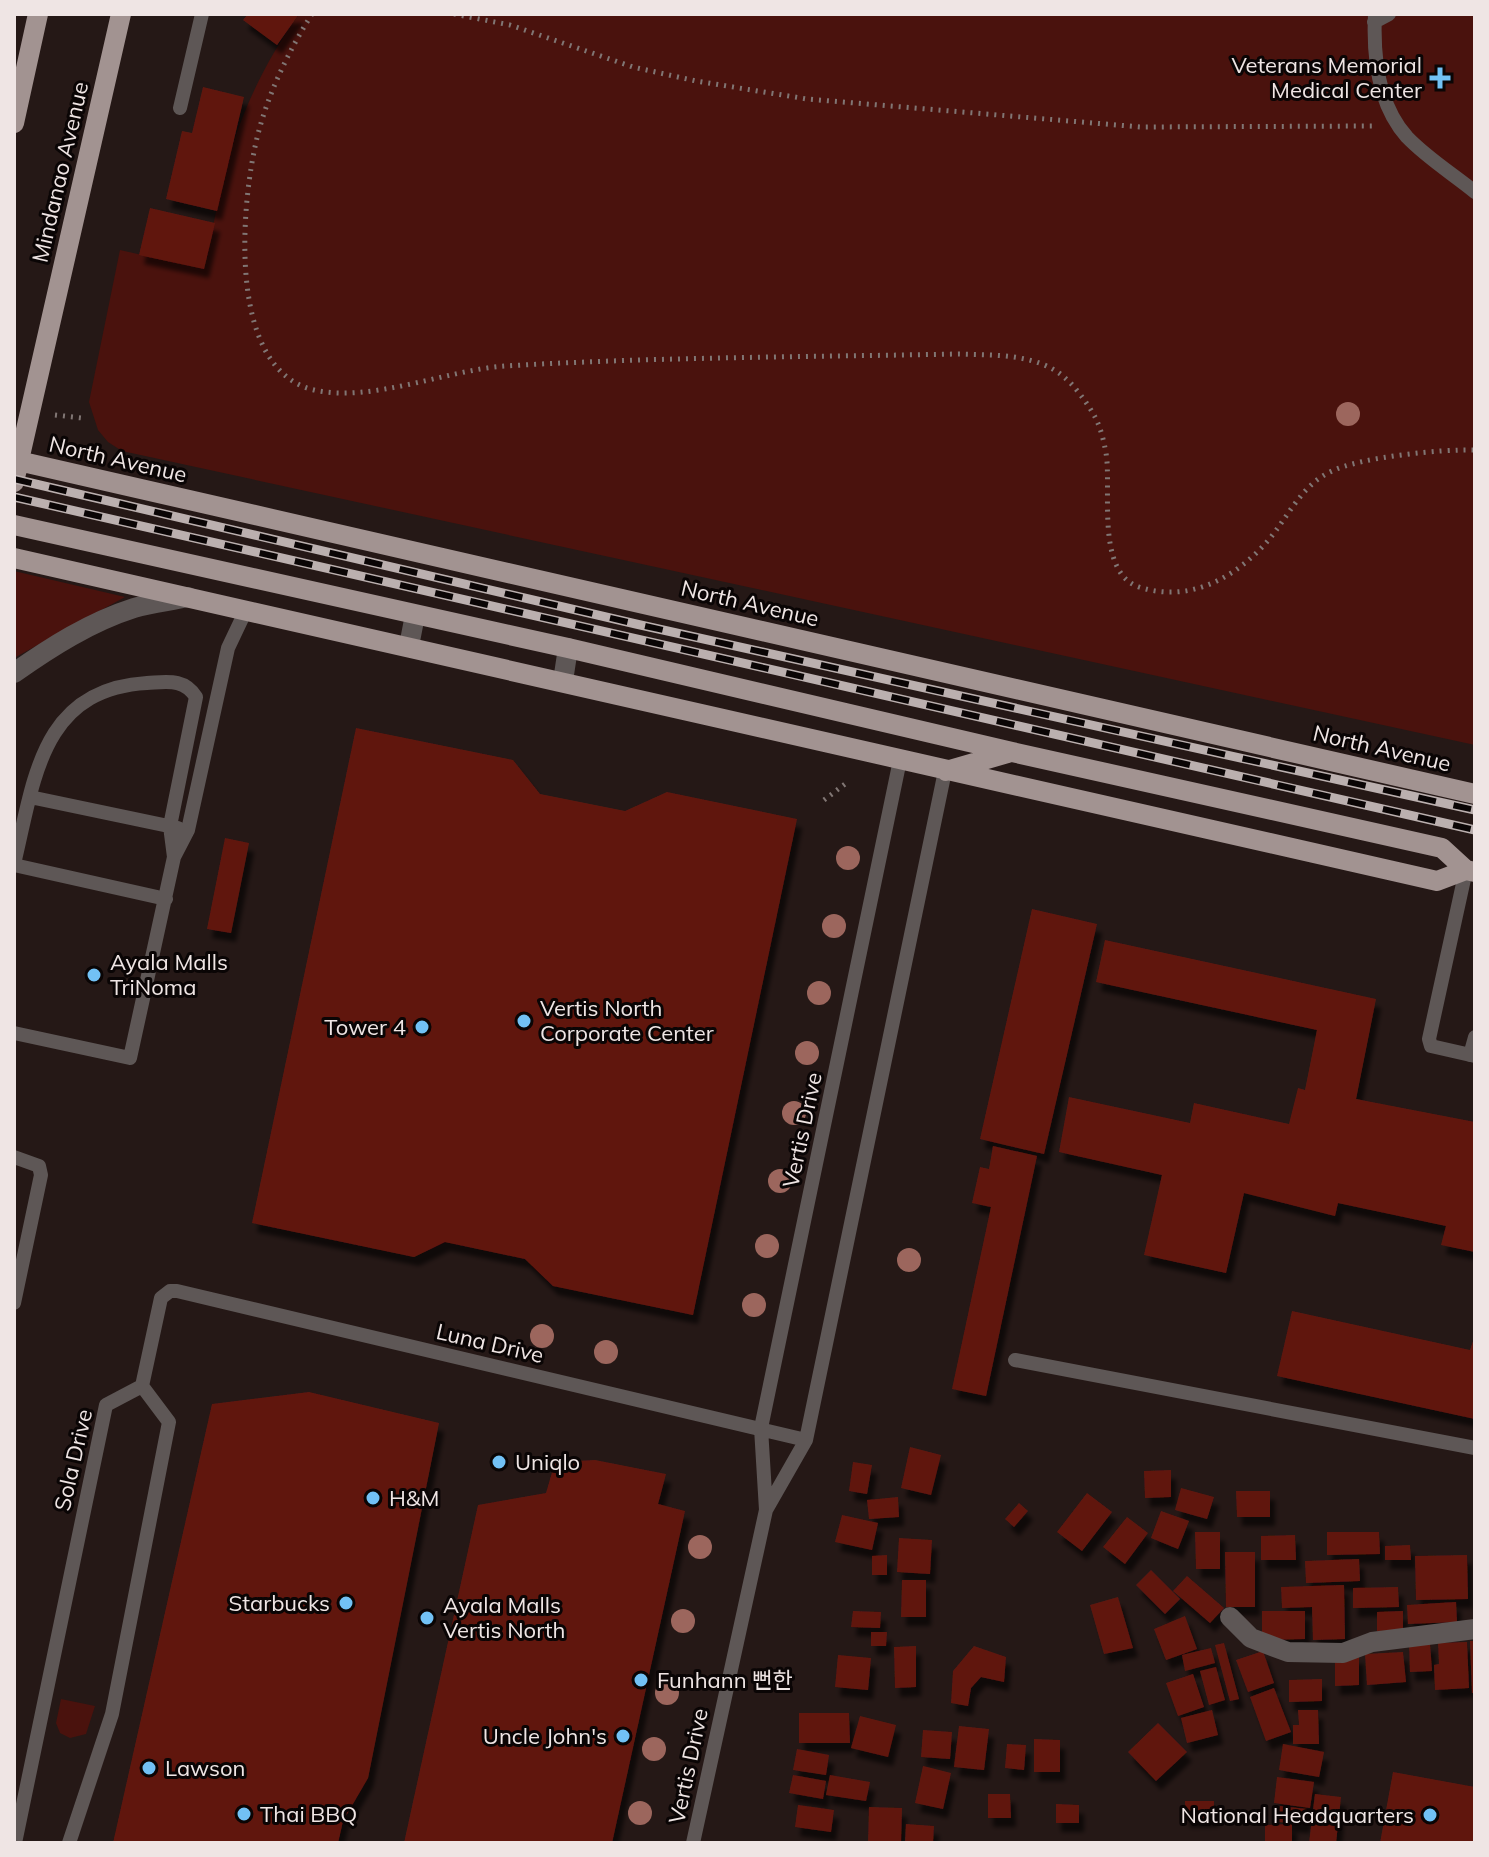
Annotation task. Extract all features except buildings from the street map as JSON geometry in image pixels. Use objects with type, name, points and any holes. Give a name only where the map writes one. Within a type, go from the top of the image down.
[{"type":"main road","points":[[14,123],[38,14]]},
{"type":"main road","name":"Mindanao Avenue","points":[[14,482],[16,460],[121,14]]},
{"type":"main road","name":"North Avenue","points":[[16,460],[1475,794]]},
{"type":"main road","points":[[14,525],[1442,848],[1470,871]]},
{"type":"main road","points":[[14,558],[1437,881],[1470,871]]},
{"type":"main road","points":[[874,720],[900,760]]},
{"type":"main road","points":[[945,771],[1012,752]]},
{"type":"street","points":[[14,673],[52,646],[94,625],[133,609],[189,597]]},
{"type":"street","points":[[409,646],[415,615]]},
{"type":"street","points":[[563,681],[568,648]]},
{"type":"street","points":[[1230,1617],[1251,1638],[1288,1652],[1343,1653],[1372,1642],[1475,1629]]},
{"type":"lane","points":[[180,108],[202,14]]},
{"type":"lane","points":[[1389,14],[1375,18],[1377,70],[1386,104],[1406,136],[1475,192]]},
{"type":"lane","points":[[14,1033],[130,1058],[154,960],[174,857],[188,830],[228,648],[246,610]]},
{"type":"lane","points":[[166,899],[14,865],[37,764],[52,733],[76,708],[106,691],[135,684],[177,682],[190,688],[196,697],[170,826],[174,857]]},
{"type":"lane","name":"Vertis Drive","points":[[693,1843],[766,1510],[761,1428],[900,760]]},
{"type":"lane","name":"Vertis Drive","points":[[766,1510],[806,1440],[945,771]]},
{"type":"lane","points":[[30,797],[188,830]]},
{"type":"lane","points":[[1470,871],[1429,1039],[1431,1046],[1438,1049],[1473,1056],[1475,1037]]},
{"type":"lane","points":[[14,1157],[39,1166],[41,1175],[14,1303]]},
{"type":"lane","name":"Luna Drive","points":[[142,1386],[160,1305],[165,1293],[170,1291],[806,1440]]},
{"type":"lane","points":[[1015,1360],[1475,1448]]},
{"type":"lane","points":[[69,1843],[112,1714],[169,1422],[142,1386]]},
{"type":"lane","name":"Sola Drive","points":[[15,1843],[106,1405],[142,1386]]},
{"type":"path","points":[[312,14],[289,50],[254,150],[244,257],[253,325],[273,361],[288,376],[313,390],[373,390],[502,366],[640,359],[958,354],[1003,356],[1042,364],[1068,379],[1097,417],[1106,456],[1108,519],[1117,568],[1136,586],[1163,591],[1191,591],[1222,580],[1251,559],[1312,483],[1333,470],[1367,461],[1475,450]]},
{"type":"path","points":[[454,14],[510,25],[633,67],[807,99],[1141,127],[1402,128]]},
{"type":"path","points":[[824,800],[845,784]]},
{"type":"shaded area","points":[[299,14],[1475,14],[1475,745],[122,451],[108,442],[98,430],[89,402],[120,250],[204,269],[225,172],[240,124],[270,59]]},
{"type":"shaded area","points":[[14,571],[125,597],[14,658]]},
{"type":"shaded area","points":[[61,1699],[95,1706],[86,1734],[70,1738],[60,1733],[56,1723]]},
{"type":"railway","points":[[14,479],[636,624],[1475,810]]},
{"type":"railway","points":[[14,497],[1475,830]]},
{"type":"place","name":"Veterans Memorial Medical Center","points":[[1440,78]]},
{"type":"place","name":"Ayala Malls TriNoma","points":[[94,975]]},
{"type":"place","name":"Vertis North Corporate Center","points":[[524,1021]]},
{"type":"place","name":"Tower 4","points":[[422,1027]]},
{"type":"place","name":"Uniqlo","points":[[499,1462]]},
{"type":"place","name":"H&M","points":[[373,1498]]},
{"type":"place","name":"Starbucks","points":[[346,1603]]},
{"type":"place","name":"Ayala Malls Vertis North","points":[[427,1618]]},
{"type":"place","name":"Funhann 뻔한","points":[[641,1680]]},
{"type":"place","name":"Uncle John's","points":[[623,1736]]},
{"type":"place","name":"Lawson","points":[[149,1768]]},
{"type":"place","name":"Thai BBQ","points":[[244,1814]]},
{"type":"place","name":"National Headquarters","points":[[1430,1815]]}]
